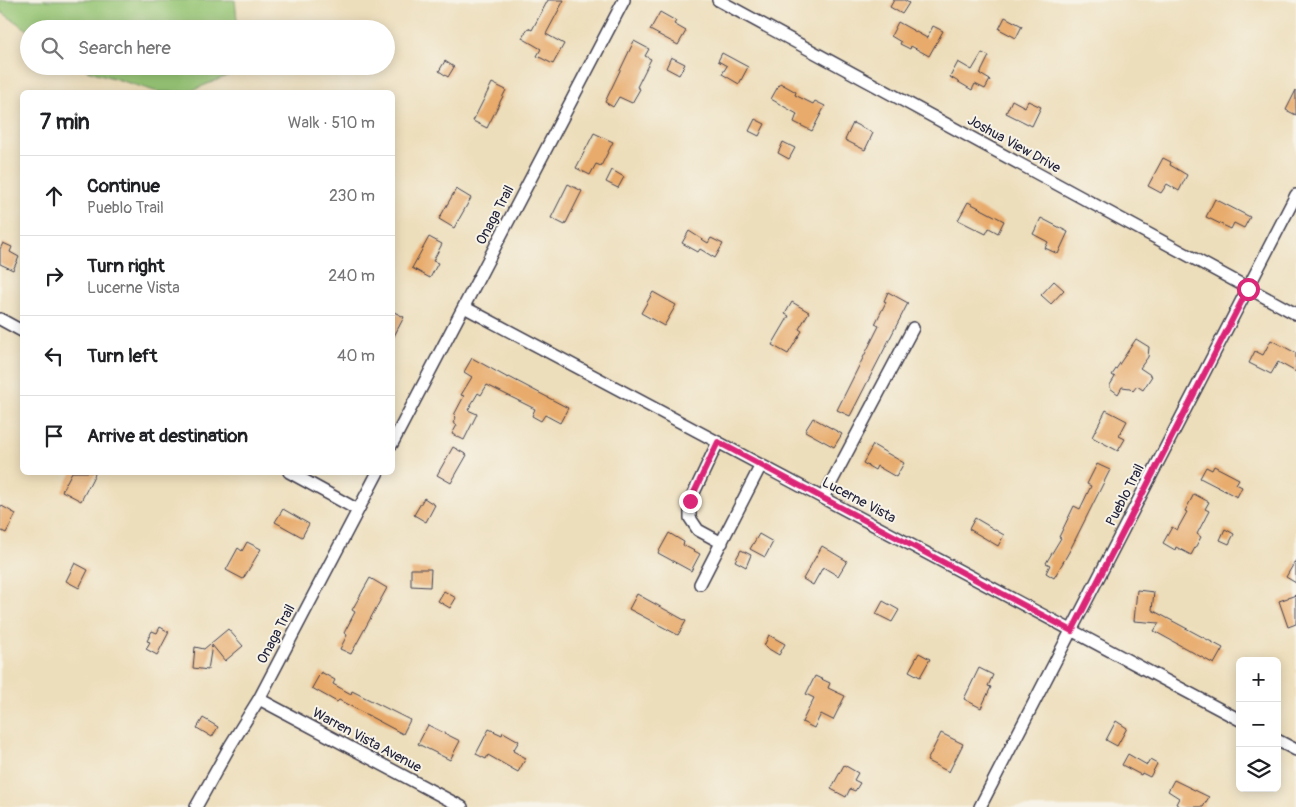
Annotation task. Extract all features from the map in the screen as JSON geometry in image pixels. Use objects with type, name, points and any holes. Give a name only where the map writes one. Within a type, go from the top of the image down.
[{"type":"street","name":"Onaga Trail","points":[[395,438],[624,0]]},
{"type":"street","name":"Joshua View Drive","points":[[718,0],[1296,314]]},
{"type":"street","name":"Pueblo Trail","points":[[980,807],[1296,195]]},
{"type":"street","name":"Lucerne Vista","points":[[464,307],[1236,718]]},
{"type":"street","points":[[0,318],[20,329]]},
{"type":"street","points":[[823,498],[913,328]]},
{"type":"street","points":[[718,442],[690,501],[690,518],[698,530],[722,543]]},
{"type":"street","points":[[700,584],[761,465]]},
{"type":"street","points":[[294,475],[358,510]]},
{"type":"street","name":"Onaga Trail","points":[[196,807],[230,746],[259,700],[376,475]]},
{"type":"street","name":"Warren Vista Avenue","points":[[259,700],[462,807]]},
{"type":"street","points":[[1281,742],[1296,750]]},
{"type":"green space","points":[[0,0],[235,0],[237,20],[20,20],[20,25],[0,11]]},
{"type":"green space","points":[[103,75],[230,75],[193,90],[152,90]]},
{"type":"building","points":[[548,0],[564,0],[546,34],[564,44],[553,64],[537,56],[541,49],[522,38],[528,28],[532,30]]},
{"type":"building","points":[[894,0],[904,0],[909,3],[902,14],[890,7]]},
{"type":"building","points":[[660,12],[676,21],[674,24],[686,31],[678,45],[650,30]]},
{"type":"building","points":[[1005,17],[1022,26],[1016,38],[999,29]]},
{"type":"building","points":[[898,22],[927,38],[933,26],[943,31],[929,56],[911,46],[910,49],[900,44],[901,42],[891,36]]},
{"type":"building","points":[[634,41],[649,49],[645,56],[651,59],[637,87],[640,89],[632,103],[619,97],[613,107],[605,102]]},
{"type":"building","points":[[722,53],[748,67],[739,84],[722,74],[727,66],[718,61]]},
{"type":"building","points":[[982,53],[989,56],[980,74],[990,80],[985,89],[975,84],[972,90],[950,77],[958,62],[972,70]]},
{"type":"building","points":[[671,57],[685,64],[679,75],[666,68]]},
{"type":"building","points":[[445,61],[454,67],[448,77],[439,71]]},
{"type":"building","points":[[492,83],[506,90],[487,128],[473,121]]},
{"type":"building","points":[[780,83],[796,92],[795,95],[813,104],[815,101],[825,106],[812,131],[794,122],[797,114],[771,99]]},
{"type":"building","points":[[1296,90],[1296,115],[1286,110]]},
{"type":"building","points":[[1012,100],[1025,107],[1028,101],[1041,107],[1032,126],[1006,113]]},
{"type":"building","points":[[755,119],[765,124],[759,136],[749,131]]},
{"type":"building","points":[[853,123],[873,133],[865,150],[845,140]]},
{"type":"building","points":[[594,133],[613,142],[601,166],[596,164],[590,175],[576,168]]},
{"type":"building","points":[[783,142],[795,148],[789,159],[778,153]]},
{"type":"building","points":[[1163,158],[1171,162],[1170,165],[1187,175],[1179,191],[1167,184],[1161,193],[1148,186]]},
{"type":"building","points":[[612,170],[624,177],[618,188],[606,182]]},
{"type":"building","points":[[568,184],[582,191],[565,225],[551,218]]},
{"type":"building","points":[[456,189],[471,198],[454,228],[439,219]]},
{"type":"building","points":[[1215,199],[1250,217],[1244,228],[1234,223],[1231,229],[1206,217]]},
{"type":"building","points":[[968,202],[1004,221],[998,233],[989,228],[986,234],[958,220]]},
{"type":"building","points":[[1041,218],[1068,232],[1058,254],[1045,248],[1048,242],[1033,234]]},
{"type":"building","points":[[689,231],[708,243],[711,238],[723,244],[715,258],[700,249],[698,252],[682,243]]},
{"type":"building","points":[[429,237],[442,244],[433,261],[438,263],[430,278],[412,268]]},
{"type":"building","points":[[3,243],[12,247],[10,252],[19,257],[13,270],[0,264],[0,249]]},
{"type":"building","points":[[1054,281],[1064,290],[1051,304],[1041,295]]},
{"type":"building","points":[[653,292],[676,305],[664,326],[641,313]]},
{"type":"building","points":[[888,292],[908,303],[850,416],[837,410],[879,326],[875,324],[886,302],[884,301]]},
{"type":"building","points":[[792,302],[809,312],[799,329],[802,331],[788,354],[772,345],[789,316],[785,314]]},
{"type":"building","points":[[395,312],[404,317],[395,334]]},
{"type":"building","points":[[1136,339],[1149,347],[1148,357],[1140,368],[1152,376],[1143,390],[1137,386],[1133,391],[1130,388],[1122,387],[1118,394],[1110,388],[1115,377],[1112,375]]},
{"type":"building","points":[[1271,340],[1296,353],[1296,372],[1278,362],[1271,374],[1249,363],[1255,351],[1263,355]]},
{"type":"building","points":[[472,358],[568,408],[560,423],[545,415],[541,421],[532,416],[535,409],[487,385],[481,395],[478,393],[468,410],[477,414],[464,440],[452,434],[457,425],[453,423],[456,417],[454,415],[464,396],[461,395],[472,377],[464,372]]},
{"type":"building","points":[[1106,410],[1127,421],[1119,436],[1125,439],[1118,451],[1092,437]]},
{"type":"building","points":[[813,418],[842,434],[834,447],[805,431]]},
{"type":"building","points":[[873,445],[904,463],[896,477],[877,466],[875,470],[863,463]]},
{"type":"building","points":[[453,447],[467,455],[451,483],[437,475]]},
{"type":"building","points":[[1097,464],[1110,470],[1054,578],[1046,573],[1050,565],[1046,563],[1061,538],[1059,537],[1074,506],[1080,509],[1091,486],[1087,484]]},
{"type":"building","points":[[1214,466],[1239,479],[1236,484],[1242,487],[1237,497],[1200,478],[1206,467],[1212,470]]},
{"type":"building","points":[[70,475],[94,475],[81,501],[62,491]]},
{"type":"building","points":[[1194,494],[1209,502],[1205,509],[1209,511],[1197,534],[1201,537],[1191,555],[1176,547],[1175,550],[1163,543],[1172,527],[1177,530]]},
{"type":"building","points":[[424,498],[435,505],[426,522],[414,515]]},
{"type":"building","points":[[0,505],[16,514],[6,533],[0,530]]},
{"type":"building","points":[[283,509],[309,524],[302,537],[275,522]]},
{"type":"building","points":[[975,518],[1004,535],[998,546],[969,529]]},
{"type":"building","points":[[1225,529],[1234,534],[1229,544],[1220,540]]},
{"type":"building","points":[[669,533],[684,542],[683,545],[700,554],[691,571],[658,553]]},
{"type":"building","points":[[759,534],[773,542],[765,557],[750,549]]},
{"type":"building","points":[[247,542],[261,549],[243,579],[226,570],[238,548],[242,551]]},
{"type":"building","points":[[822,546],[847,561],[838,576],[823,567],[813,585],[803,579]]},
{"type":"building","points":[[741,550],[751,555],[746,567],[735,561]]},
{"type":"building","points":[[1296,560],[1296,583],[1286,577]]},
{"type":"building","points":[[75,563],[88,570],[79,588],[66,581]]},
{"type":"building","points":[[411,569],[431,569],[430,587],[411,586]]},
{"type":"building","points":[[370,578],[387,588],[351,654],[340,649],[347,635],[344,633],[355,612],[352,610]]},
{"type":"building","points":[[1137,590],[1154,592],[1152,610],[1223,648],[1214,664],[1154,631],[1159,623],[1134,621]]},
{"type":"building","points":[[444,591],[456,598],[450,608],[438,601]]},
{"type":"building","points":[[637,594],[686,621],[678,635],[629,609]]},
{"type":"building","points":[[1296,595],[1296,624],[1288,627],[1279,601]]},
{"type":"building","points":[[883,601],[899,610],[892,622],[876,614]]},
{"type":"building","points":[[160,627],[169,632],[157,655],[146,649],[150,642],[147,641],[152,631],[157,633]]},
{"type":"building","points":[[228,629],[243,646],[225,661],[212,645],[208,670],[193,668],[195,647],[204,649]]},
{"type":"building","points":[[769,635],[785,644],[779,655],[764,646]]},
{"type":"building","points":[[919,653],[930,659],[920,677],[909,671]]},
{"type":"building","points":[[979,668],[993,675],[988,686],[991,687],[981,708],[964,699]]},
{"type":"building","points":[[321,672],[335,680],[333,684],[351,694],[352,691],[410,720],[403,734],[312,688]]},
{"type":"building","points":[[815,676],[830,683],[828,688],[845,696],[833,720],[821,714],[814,728],[802,722],[814,698],[806,694]]},
{"type":"building","points":[[203,718],[218,727],[212,737],[197,728]]},
{"type":"building","points":[[1116,721],[1127,728],[1117,746],[1106,740]]},
{"type":"building","points":[[428,725],[460,741],[450,760],[418,744]]},
{"type":"building","points":[[489,729],[502,735],[503,732],[519,741],[513,751],[526,758],[518,772],[488,755],[486,759],[476,754]]},
{"type":"building","points":[[941,733],[963,744],[949,772],[927,761]]},
{"type":"building","points":[[1128,754],[1147,765],[1150,760],[1157,764],[1150,777],[1142,773],[1141,775],[1122,765]]},
{"type":"building","points":[[844,765],[858,773],[854,780],[860,783],[855,791],[850,789],[846,797],[831,789]]},
{"type":"building","points":[[1174,780],[1209,797],[1203,807],[1181,807],[1176,804],[1179,798],[1168,791]]},
{"type":"route","points":[[690,501],[718,442],[1072,631],[1248,289]]}]
